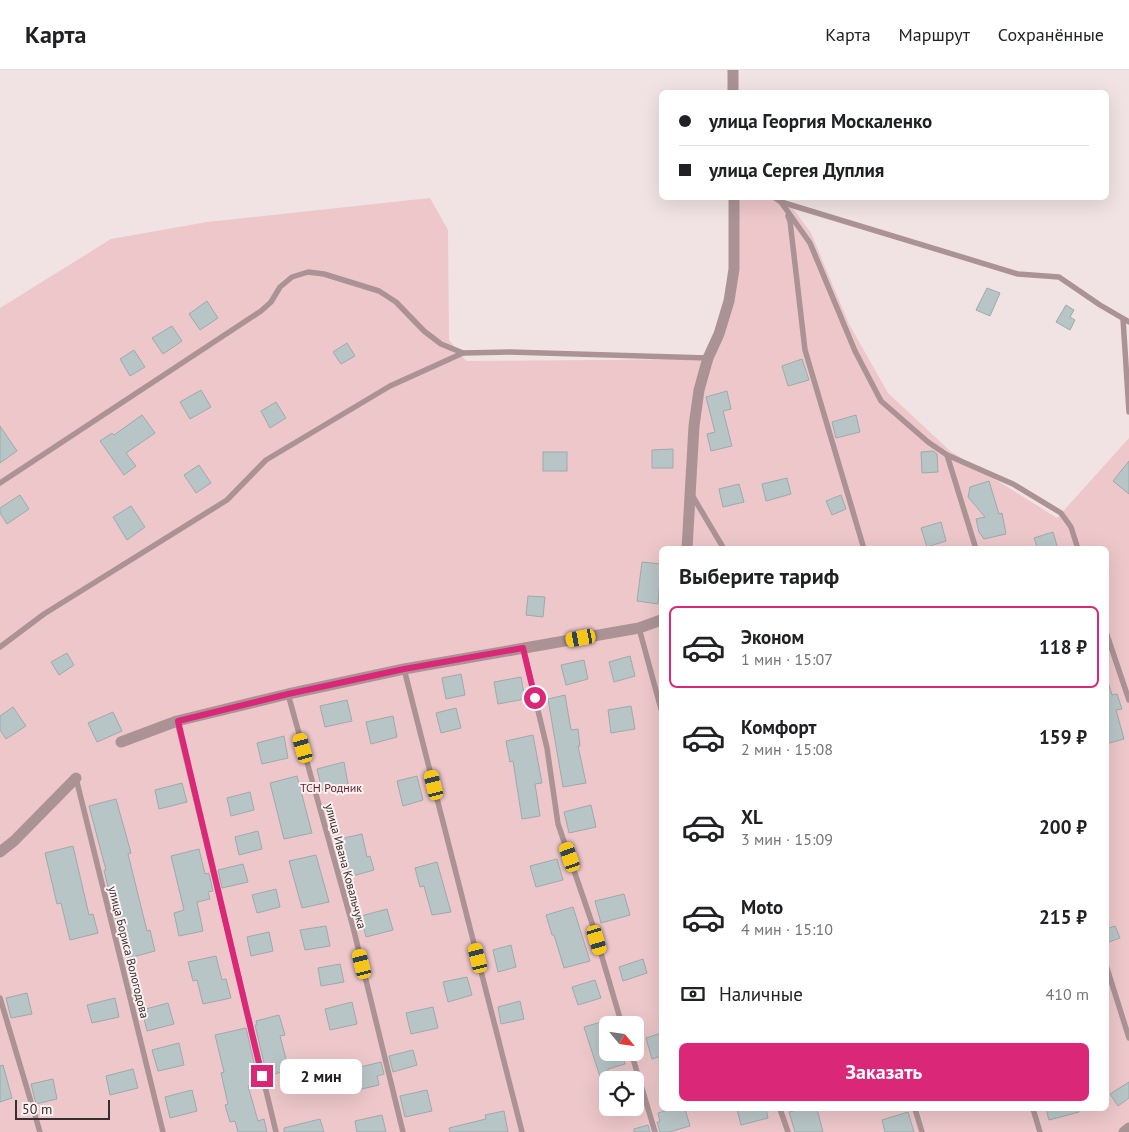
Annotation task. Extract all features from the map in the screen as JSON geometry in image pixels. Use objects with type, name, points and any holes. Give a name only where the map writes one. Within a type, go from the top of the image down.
[{"type":"street","points":[[733,70],[733,90]]},
{"type":"street","points":[[687,546],[698,399],[708,358],[719,334],[730,301],[734,269],[734,200]]},
{"type":"street","points":[[121,742],[178,721],[288,694],[404,669],[639,628],[659,621]]},
{"type":"street","points":[[0,852],[14,841],[76,778]]},
{"type":"street","points":[[1124,1132],[1129,1128]]},
{"type":"lane","points":[[778,200],[1018,274],[1059,277],[1126,320],[1129,412]]},
{"type":"lane","points":[[782,202],[810,243],[855,351],[881,401],[928,442],[947,455],[1013,484],[1061,513],[1071,526],[1077,546]]},
{"type":"lane","points":[[782,202],[790,221],[805,350],[863,546]]},
{"type":"lane","points":[[0,483],[261,311],[271,302],[280,287],[292,277],[308,272],[324,274],[379,292],[396,302],[424,331],[441,344],[463,353]]},
{"type":"lane","points":[[0,647],[44,614],[227,500],[266,460],[390,386],[463,353],[510,352],[708,358]]},
{"type":"lane","points":[[947,455],[975,546]]},
{"type":"lane","points":[[691,493],[722,546]]},
{"type":"lane","points":[[639,628],[659,702]]},
{"type":"lane","points":[[1109,641],[1129,700]]},
{"type":"lane","points":[[523,648],[547,748],[558,824],[592,923],[619,1016]]},
{"type":"lane","points":[[404,669],[522,1132]]},
{"type":"lane","name":"улица Ивана Ковальчука","points":[[288,694],[352,927],[403,1132]]},
{"type":"lane","points":[[178,721],[276,1132]]},
{"type":"lane","name":"улица Бориса Вологодова","points":[[76,778],[163,1132]]},
{"type":"lane","points":[[1109,975],[1129,1038]]},
{"type":"lane","points":[[0,998],[40,1132]]},
{"type":"lane","points":[[633,1061],[655,1132]]},
{"type":"lane","points":[[781,1111],[788,1132]]},
{"type":"lane","points":[[916,1111],[922,1132]]},
{"type":"lane","points":[[1034,1111],[1040,1132]]},
{"type":"green space","name":"ТСН Родник","points":[[430,198],[448,230],[449,340],[466,361],[713,359],[737,279],[738,200],[780,200],[794,210],[811,233],[849,324],[888,393],[950,451],[1057,518],[1129,438],[1129,1132],[0,1132],[0,308],[111,239],[207,222]]},
{"type":"building","points":[[987,288],[1000,293],[990,316],[976,310]]},
{"type":"building","points":[[207,301],[218,318],[200,330],[189,314]]},
{"type":"building","points":[[1066,305],[1074,310],[1070,317],[1075,320],[1070,330],[1056,322]]},
{"type":"building","points":[[172,326],[182,341],[163,354],[152,338]]},
{"type":"building","points":[[347,343],[355,356],[341,364],[333,352]]},
{"type":"building","points":[[134,350],[145,367],[130,376],[120,359]]},
{"type":"building","points":[[802,359],[809,380],[788,386],[782,366]]},
{"type":"building","points":[[201,390],[211,407],[190,419],[180,402]]},
{"type":"building","points":[[727,391],[731,409],[723,411],[732,446],[711,451],[707,434],[715,432],[706,397]]},
{"type":"building","points":[[276,402],[286,418],[270,428],[261,411]]},
{"type":"building","points":[[142,415],[155,433],[126,453],[136,466],[124,475],[100,441],[112,433],[114,435]]},
{"type":"building","points":[[856,415],[860,432],[836,438],[832,422]]},
{"type":"building","points":[[0,426],[17,451],[0,463]]},
{"type":"building","points":[[673,449],[673,468],[652,468],[652,450]]},
{"type":"building","points":[[933,451],[937,454],[938,472],[922,473],[921,452]]},
{"type":"building","points":[[543,452],[567,452],[567,471],[543,471]]},
{"type":"building","points":[[1129,461],[1129,494],[1113,481]]},
{"type":"building","points":[[199,465],[211,483],[196,493],[184,475]]},
{"type":"building","points":[[787,478],[791,494],[766,501],[762,484]]},
{"type":"building","points":[[989,481],[999,514],[1002,513],[1006,534],[984,539],[979,532],[976,519],[985,517],[968,497],[970,487]]},
{"type":"building","points":[[739,484],[744,502],[723,507],[719,489]]},
{"type":"building","points":[[20,495],[29,509],[7,524],[0,513],[0,508]]},
{"type":"building","points":[[841,495],[846,509],[832,515],[826,501]]},
{"type":"building","points":[[131,506],[145,527],[127,540],[113,517]]},
{"type":"building","points":[[941,522],[946,541],[927,546],[921,528]]},
{"type":"building","points":[[1053,532],[1057,546],[1037,546],[1034,538]]},
{"type":"building","points":[[642,562],[659,564],[658,604],[637,601]]},
{"type":"building","points":[[528,596],[545,597],[543,617],[526,615]]},
{"type":"building","points":[[67,653],[74,665],[59,675],[51,662]]},
{"type":"building","points":[[630,656],[635,676],[614,682],[609,662]]},
{"type":"building","points":[[584,660],[588,679],[566,685],[561,665]]},
{"type":"building","points":[[461,674],[465,695],[446,699],[442,678]]},
{"type":"building","points":[[521,677],[525,699],[498,704],[494,682]]},
{"type":"building","points":[[1109,685],[1112,695],[1117,694],[1122,709],[1116,710],[1124,739],[1109,743]]},
{"type":"building","points":[[565,695],[571,730],[578,729],[580,746],[578,746],[586,783],[563,787],[548,699]]},
{"type":"building","points":[[347,700],[352,721],[325,727],[320,706]]},
{"type":"building","points":[[631,706],[635,729],[611,733],[608,710]]},
{"type":"building","points":[[13,707],[26,726],[6,739],[0,730],[0,716]]},
{"type":"building","points":[[456,708],[461,728],[441,733],[436,713]]},
{"type":"building","points":[[113,712],[122,731],[97,742],[88,723]]},
{"type":"building","points":[[393,716],[397,737],[371,744],[366,722]]},
{"type":"building","points":[[533,735],[542,783],[535,784],[540,816],[522,819],[513,761],[510,762],[506,741]]},
{"type":"building","points":[[284,736],[288,758],[262,764],[257,743]]},
{"type":"building","points":[[344,762],[348,784],[322,790],[317,769]]},
{"type":"building","points":[[297,776],[312,833],[284,839],[270,783]]},
{"type":"building","points":[[417,776],[423,800],[403,806],[397,781]]},
{"type":"building","points":[[182,783],[187,802],[159,809],[155,790]]},
{"type":"building","points":[[250,792],[254,810],[231,816],[227,798]]},
{"type":"building","points":[[116,799],[131,853],[128,854],[147,931],[150,930],[155,951],[129,958],[119,920],[116,921],[104,870],[106,870],[89,806]]},
{"type":"building","points":[[591,805],[596,827],[569,833],[564,812]]},
{"type":"building","points":[[258,831],[262,849],[239,855],[235,837]]},
{"type":"building","points":[[362,834],[367,857],[370,856],[374,870],[349,877],[345,860],[340,861],[335,840]]},
{"type":"building","points":[[73,846],[89,915],[93,914],[98,933],[70,940],[61,903],[57,904],[45,853]]},
{"type":"building","points":[[199,849],[205,874],[209,873],[213,891],[208,892],[210,899],[197,902],[203,931],[179,936],[174,913],[184,910],[171,856]]},
{"type":"building","points":[[316,855],[329,902],[302,908],[289,861]]},
{"type":"building","points":[[557,859],[563,880],[536,887],[530,866]]},
{"type":"building","points":[[437,862],[451,912],[432,915],[424,886],[420,887],[415,868]]},
{"type":"building","points":[[243,864],[248,882],[222,888],[218,870]]},
{"type":"building","points":[[276,889],[280,907],[257,913],[252,895]]},
{"type":"building","points":[[624,894],[630,915],[601,923],[595,901]]},
{"type":"building","points":[[573,907],[590,961],[564,968],[546,915]]},
{"type":"building","points":[[387,909],[393,930],[366,937],[361,916]]},
{"type":"building","points":[[326,926],[330,946],[305,950],[300,930]]},
{"type":"building","points":[[1115,926],[1120,938],[1109,942],[1109,928]]},
{"type":"building","points":[[269,932],[273,951],[251,956],[247,937]]},
{"type":"building","points":[[511,945],[516,967],[498,972],[493,950]]},
{"type":"building","points":[[216,956],[222,980],[226,979],[231,998],[203,1004],[197,980],[193,981],[188,962]]},
{"type":"building","points":[[643,959],[647,973],[623,981],[619,967]]},
{"type":"building","points":[[340,964],[344,982],[321,986],[318,968]]},
{"type":"building","points":[[467,977],[472,995],[448,1002],[443,982]]},
{"type":"building","points":[[595,980],[601,998],[578,1005],[572,987]]},
{"type":"building","points":[[27,993],[32,1014],[11,1018],[6,998]]},
{"type":"building","points":[[115,998],[119,1017],[92,1023],[87,1005]]},
{"type":"building","points":[[520,1001],[524,1019],[501,1024],[498,1007]]},
{"type":"building","points":[[352,1002],[357,1024],[330,1030],[325,1009]]},
{"type":"building","points":[[168,1003],[174,1024],[147,1031],[142,1010]]},
{"type":"building","points":[[433,1007],[438,1028],[411,1034],[406,1013]]},
{"type":"building","points":[[279,1015],[285,1035],[280,1036],[289,1070],[267,1076],[255,1025],[257,1025],[256,1021]]},
{"type":"building","points":[[599,1023],[599,1061],[624,1061],[625,1064],[608,1069],[608,1071],[599,1071],[599,1073],[584,1027]]},
{"type":"building","points":[[246,1028],[258,1079],[252,1080],[253,1085],[248,1086],[258,1121],[264,1119],[267,1132],[238,1132],[235,1121],[230,1122],[225,1105],[228,1104],[221,1073],[224,1072],[215,1035]]},
{"type":"building","points":[[659,1034],[659,1057],[652,1059],[646,1038]]},
{"type":"building","points":[[179,1043],[184,1065],[158,1071],[152,1050]]},
{"type":"building","points":[[413,1050],[417,1065],[393,1072],[389,1056]]},
{"type":"building","points":[[341,1062],[345,1076],[328,1080],[325,1066]]},
{"type":"building","points":[[381,1062],[384,1074],[377,1076],[379,1085],[353,1091],[348,1070]]},
{"type":"building","points":[[3,1065],[12,1098],[0,1102],[0,1066]]},
{"type":"building","points":[[133,1069],[138,1088],[110,1095],[106,1076]]},
{"type":"building","points":[[53,1079],[57,1099],[36,1104],[31,1084]]},
{"type":"building","points":[[1129,1082],[1129,1098],[1118,1106],[1110,1094]]},
{"type":"building","points":[[192,1090],[197,1111],[170,1118],[165,1097]]},
{"type":"building","points":[[427,1090],[432,1111],[405,1117],[400,1096]]},
{"type":"building","points":[[504,1111],[508,1132],[450,1132],[449,1128],[486,1119],[485,1115]]},
{"type":"building","points":[[664,1111],[686,1111],[690,1126],[669,1132],[660,1132],[657,1122],[660,1122],[658,1113]]},
{"type":"building","points":[[738,1111],[766,1111],[768,1118],[741,1125]]},
{"type":"building","points":[[818,1111],[823,1132],[795,1132],[789,1112]]},
{"type":"building","points":[[1047,1111],[1079,1112],[1049,1120]]},
{"type":"building","points":[[908,1112],[914,1132],[885,1132],[882,1120]]},
{"type":"building","points":[[382,1115],[386,1132],[357,1132],[355,1121]]},
{"type":"building","points":[[320,1119],[324,1132],[284,1132],[284,1128]]},
{"type":"building","points":[[648,1125],[650,1132],[634,1132],[634,1129]]},
{"type":"route","points":[[262,1076],[178,721],[288,694],[404,669],[523,648],[535,698]]}]
